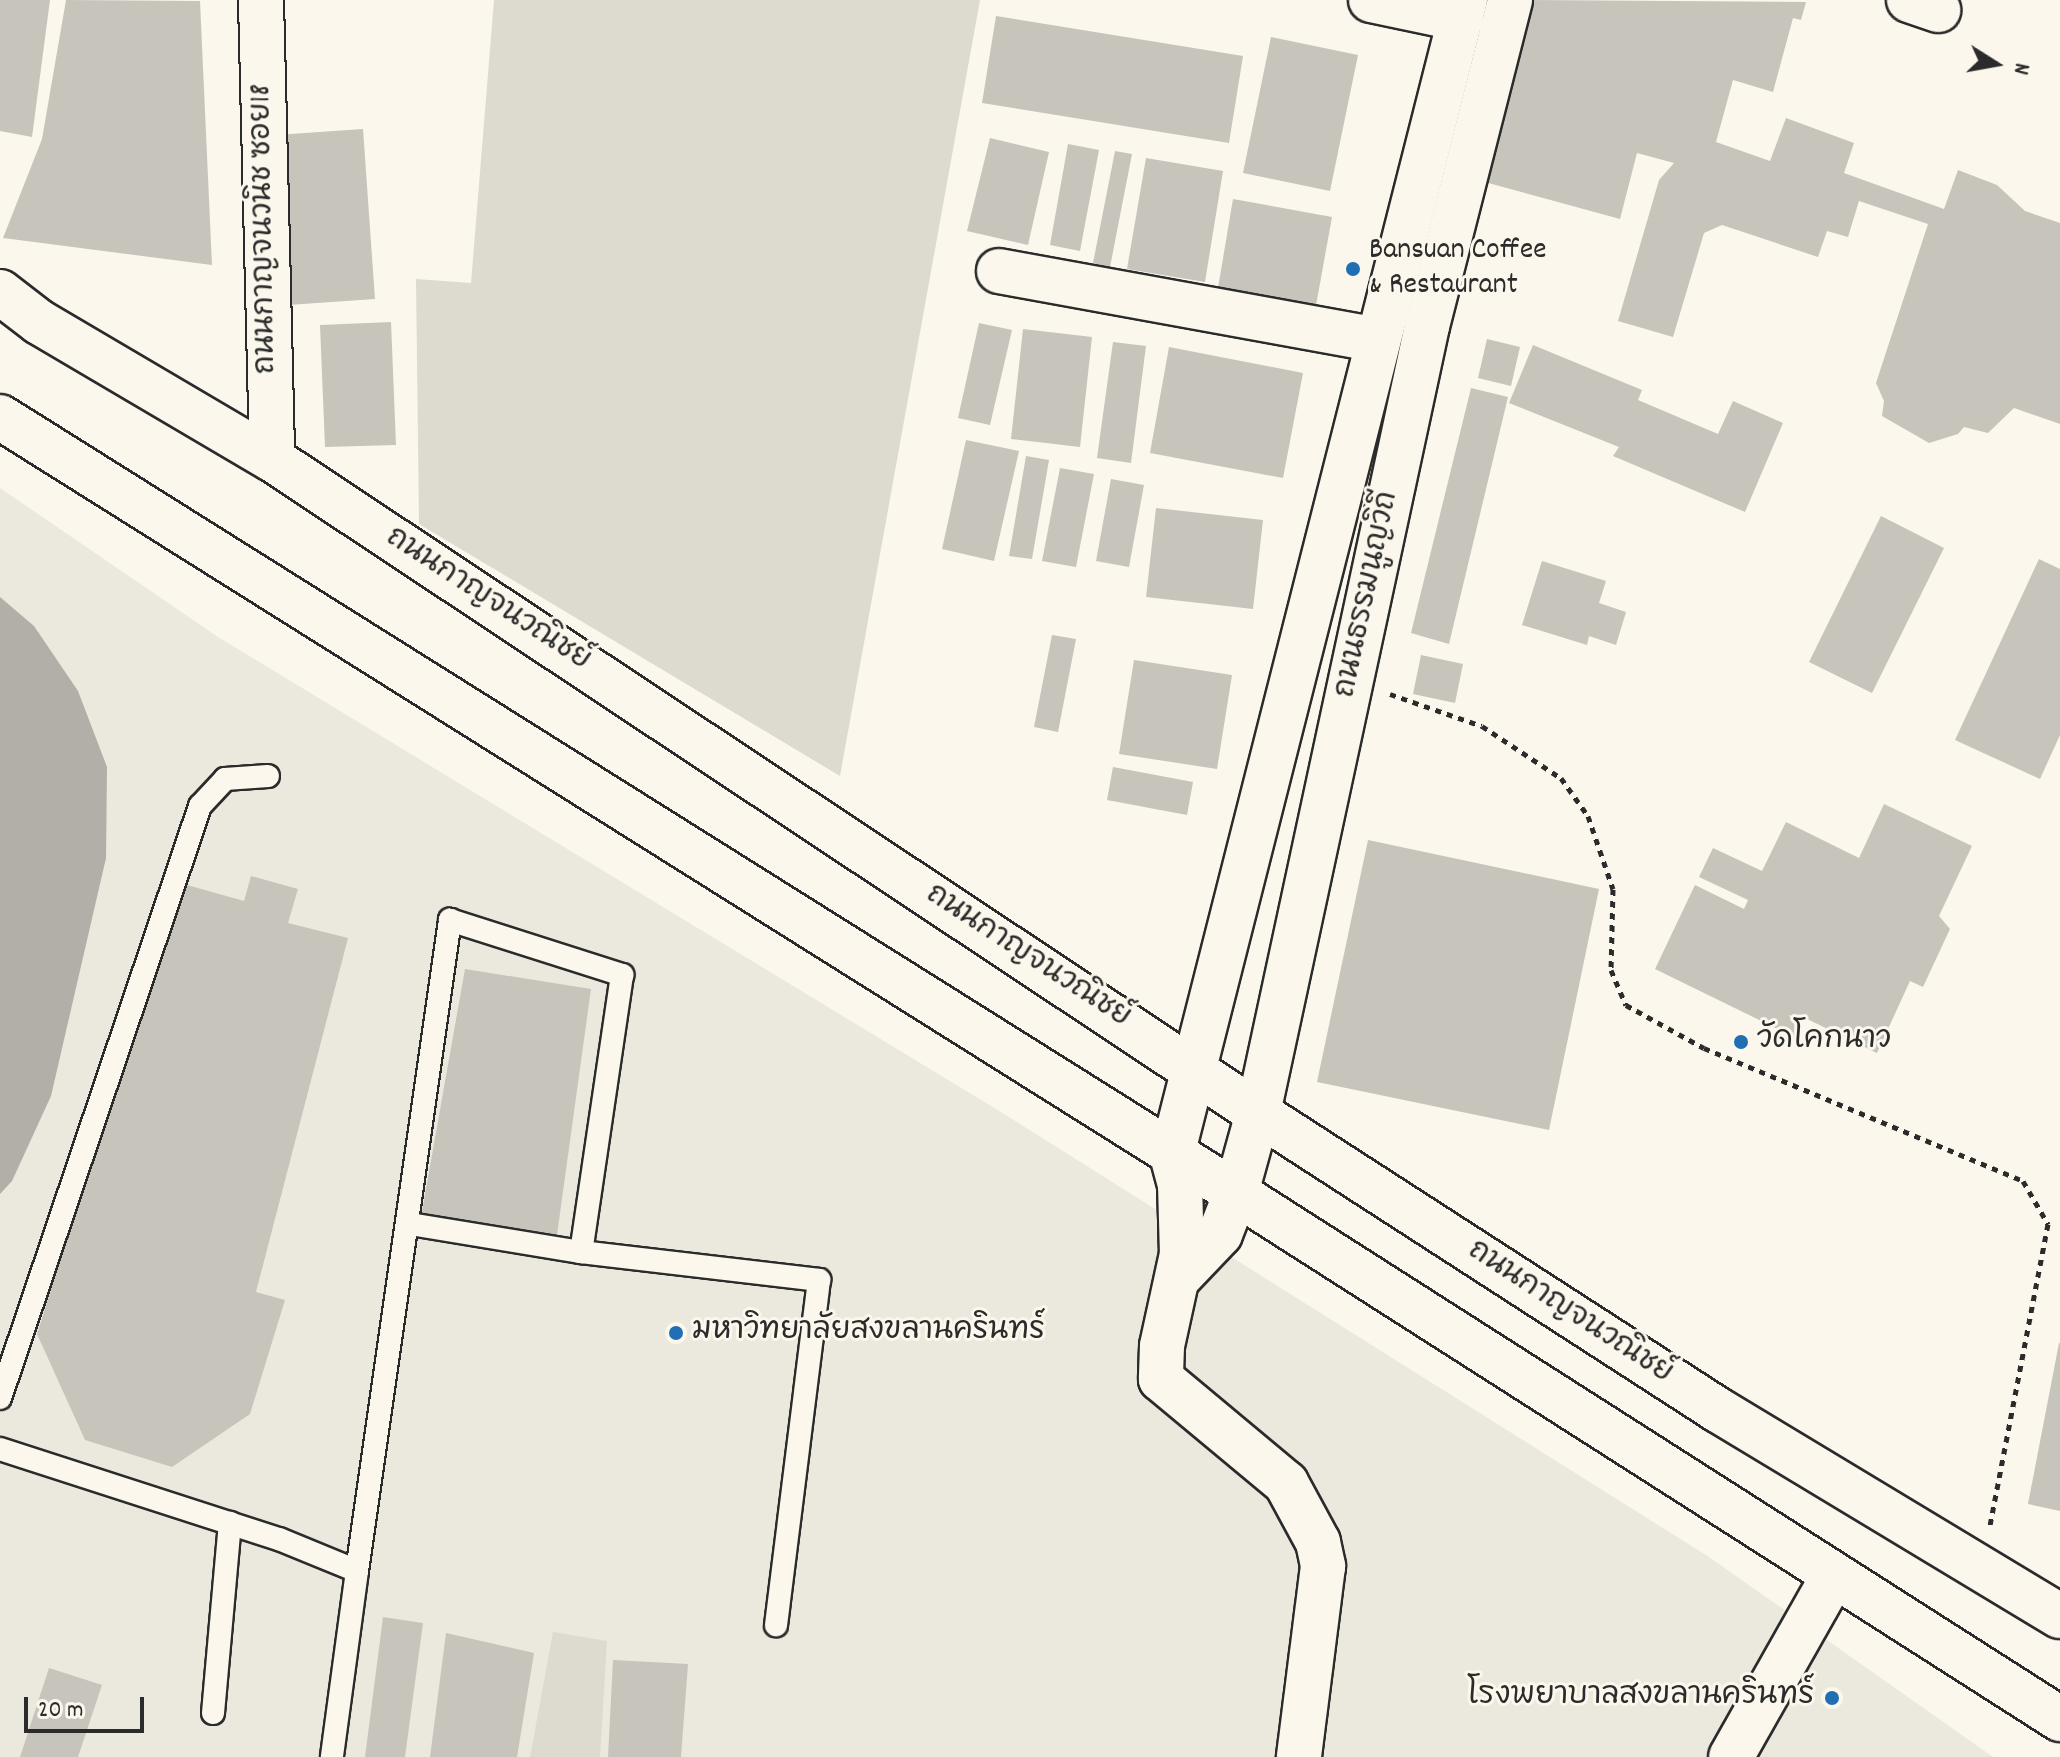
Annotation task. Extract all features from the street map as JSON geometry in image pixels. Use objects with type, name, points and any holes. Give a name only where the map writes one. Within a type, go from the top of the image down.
[{"type":"main road","name":"ถนนกาญจนวนิช ซอย18","points":[[261,0],[272,459]]},
{"type":"main road","points":[[1371,0],[1463,9]]},
{"type":"main road","name":"ถนนธรรมนูญวิถี","points":[[1180,1276],[1220,1234],[1236,1193],[1258,1113],[1427,326],[1510,0]]},
{"type":"main road","name":"ถนนธรรมนูญวิถี","points":[[1172,1155],[1463,9]]},
{"type":"main road","points":[[999,271],[1378,340]]},
{"type":"main road","name":"ถนนกาญจนวณิชย์","points":[[0,292],[39,322],[272,459],[1258,1113],[1718,1410],[2060,1616]]},
{"type":"main road","points":[[0,417],[1236,1193],[1833,1577],[2060,1719]]},
{"type":"main road","points":[[1172,1155],[1182,1208],[1180,1276],[1162,1346],[1161,1379],[1286,1483],[1318,1542],[1323,1566],[1299,1757]]},
{"type":"main road","points":[[1731,1757],[1833,1577]]},
{"type":"lane","points":[[0,1398],[200,806],[225,779],[268,776]]},
{"type":"lane","points":[[332,1757],[410,1224],[450,920],[622,975],[581,1252]]},
{"type":"lane","points":[[410,1224],[581,1252],[819,1280],[776,1625]]},
{"type":"lane","points":[[0,1449],[230,1523],[357,1571]]},
{"type":"lane","points":[[213,1713],[230,1523]]},
{"type":"path","points":[[1351,681],[1482,726],[1561,778],[1588,816],[1613,889],[1611,970],[1626,1005],[1704,1048],[2023,1181],[2048,1224],[1982,1568]]},
{"type":"shaded area","points":[[494,0],[980,0],[840,776],[419,524],[416,279],[471,283]]},
{"type":"shaded area","name":"มหาวิทยาลัยสงขลานครินทร์","points":[[0,488],[218,637],[996,1109],[1709,1557],[1993,1757],[0,1757]]},
{"type":"shaded area","points":[[0,597],[34,626],[78,691],[107,767],[106,858],[51,1096],[12,1181],[0,1194]]},
{"type":"shaded area","points":[[553,1632],[607,1641],[600,1757],[530,1757]]},
{"type":"building","points":[[0,0],[50,0],[32,137],[0,131]]},
{"type":"building","points":[[66,0],[200,1],[212,265],[3,238],[42,139]]},
{"type":"building","points":[[1531,0],[1806,2],[1801,20],[1793,18],[1773,92],[1733,80],[1716,142],[1770,161],[1786,118],[1854,143],[1844,173],[1944,209],[1958,170],[1997,185],[2025,211],[2060,223],[2060,424],[2014,408],[1988,433],[1964,427],[1958,434],[1929,443],[1882,416],[1884,401],[1876,383],[1928,224],[1859,201],[1848,237],[1827,231],[1818,257],[1722,225],[1704,233],[1673,337],[1618,321],[1659,180],[1674,163],[1637,153],[1620,219],[1481,181]]},
{"type":"building","points":[[996,16],[1243,56],[1229,143],[982,103]]},
{"type":"building","points":[[1271,37],[1358,55],[1330,191],[1243,173]]},
{"type":"building","points":[[363,129],[375,299],[288,305],[276,135]]},
{"type":"building","points":[[990,138],[1049,152],[1028,245],[967,231]]},
{"type":"building","points":[[1068,144],[1099,150],[1080,251],[1050,245]]},
{"type":"building","points":[[1115,151],[1132,154],[1110,267],[1093,263]]},
{"type":"building","points":[[1146,158],[1223,171],[1205,282],[1127,269]]},
{"type":"building","points":[[1233,199],[1332,217],[1315,311],[1217,294]]},
{"type":"building","points":[[391,322],[396,445],[325,447],[320,325]]},
{"type":"building","points":[[979,323],[1012,330],[990,425],[958,418]]},
{"type":"building","points":[[1023,329],[1092,337],[1080,447],[1011,439]]},
{"type":"building","points":[[1487,339],[1520,347],[1511,386],[1478,378]]},
{"type":"building","points":[[1113,342],[1146,346],[1131,463],[1097,458]]},
{"type":"building","points":[[1533,345],[1642,390],[1638,400],[1718,434],[1733,401],[1783,423],[1745,512],[1613,456],[1619,447],[1509,403]]},
{"type":"building","points":[[1169,347],[1303,373],[1283,478],[1150,453]]},
{"type":"building","points":[[1471,388],[1508,397],[1449,644],[1411,633]]},
{"type":"building","points":[[966,440],[1019,451],[994,561],[942,549]]},
{"type":"building","points":[[1026,456],[1049,460],[1032,559],[1009,556]]},
{"type":"building","points":[[1060,468],[1094,474],[1076,567],[1042,561]]},
{"type":"building","points":[[1111,479],[1144,485],[1129,567],[1096,561]]},
{"type":"building","points":[[1156,508],[1263,520],[1253,609],[1146,597]]},
{"type":"building","points":[[1881,516],[1944,548],[1872,693],[1809,662]]},
{"type":"building","points":[[2039,559],[2060,569],[2060,735],[2040,779],[1955,740]]},
{"type":"building","points":[[1542,561],[1606,581],[1599,603],[1626,612],[1616,645],[1589,636],[1587,645],[1522,625]]},
{"type":"building","points":[[1052,635],[1076,639],[1058,732],[1034,727]]},
{"type":"building","points":[[1421,655],[1463,664],[1455,703],[1413,694]]},
{"type":"building","points":[[1134,660],[1232,675],[1217,769],[1119,754]]},
{"type":"building","points":[[1113,767],[1193,782],[1187,815],[1107,800]]},
{"type":"building","points":[[1884,804],[1972,846],[1939,916],[1950,929],[1923,987],[1910,981],[1877,1053],[1803,1017],[1794,1037],[1655,969],[1695,885],[1744,909],[1748,900],[1699,877],[1713,848],[1762,871],[1786,822],[1859,858]]},
{"type":"building","points":[[1368,840],[1599,889],[1549,1130],[1317,1082]]},
{"type":"building","points":[[251,876],[298,889],[288,923],[348,938],[256,1292],[285,1300],[250,1414],[172,1467],[85,1440],[37,1334],[180,883],[244,901]]},
{"type":"building","points":[[465,969],[591,989],[557,1235],[421,1217]]},
{"type":"building","points":[[2060,1343],[2060,1511],[2028,1504]]},
{"type":"building","points":[[383,1617],[423,1623],[405,1757],[365,1757]]},
{"type":"building","points":[[446,1633],[534,1653],[517,1757],[430,1757]]},
{"type":"building","points":[[613,1660],[688,1664],[681,1757],[608,1757]]},
{"type":"building","points":[[49,1668],[102,1685],[78,1757],[20,1757]]},
{"type":"place","name":"Bansuan Coffee & Restaurant","points":[[1353,269]]},
{"type":"place","name":"วัดโคกนาว","points":[[1741,1042]]},
{"type":"place","name":"มหาวิทยาลัยสงขลานครินทร์","points":[[676,1333]]},
{"type":"place","name":"โรงพยาบาลสงขลานครินทร์","points":[[1832,1698]]}]
